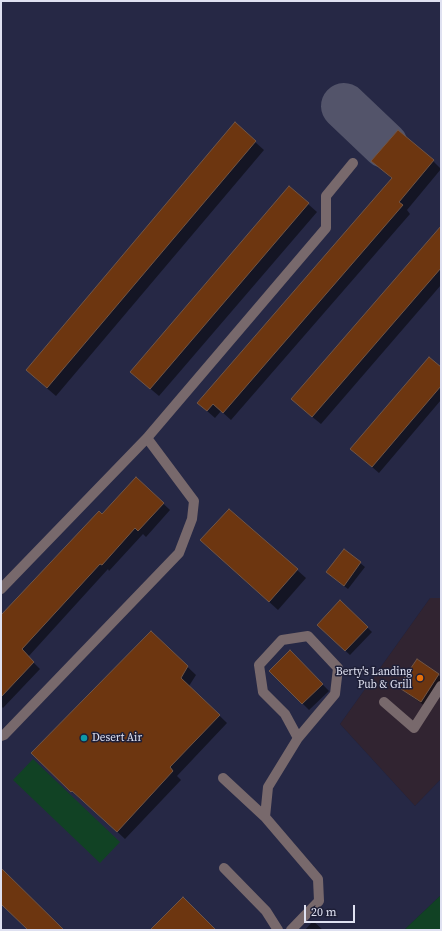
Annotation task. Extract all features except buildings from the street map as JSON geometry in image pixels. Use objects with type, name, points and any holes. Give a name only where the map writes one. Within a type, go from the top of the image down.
[{"type":"lane","points":[[1,589],[147,438],[326,228],[326,196],[352,163]]},
{"type":"lane","points":[[1,736],[4,735],[179,552],[192,519],[194,501],[147,438]]},
{"type":"lane","points":[[265,817],[268,786],[298,738],[335,694],[338,668],[308,636],[282,640],[259,665],[263,692],[285,714],[298,738]]},
{"type":"lane","points":[[384,702],[414,728],[441,686]]},
{"type":"lane","points":[[223,778],[265,817],[318,879],[319,900],[291,930]]},
{"type":"lane","points":[[224,868],[266,911],[278,930]]},
{"type":"shaded area","points":[[1,1],[441,1],[441,598],[430,598],[340,724],[415,806],[441,779],[441,895],[404,930],[1,930]]},
{"type":"shaded area","points":[[430,598],[441,598],[441,779],[415,806],[340,724]]},
{"type":"green space","points":[[33,759],[120,842],[100,863],[13,780]]},
{"type":"green space","points":[[441,895],[441,930],[404,930]]},
{"type":"taxiway","points":[[344,106],[385,145]]},
{"type":"place","name":"Berty's Landing Pub & Grill","points":[[420,678]]},
{"type":"place","name":"Desert Air","points":[[84,738]]}]
